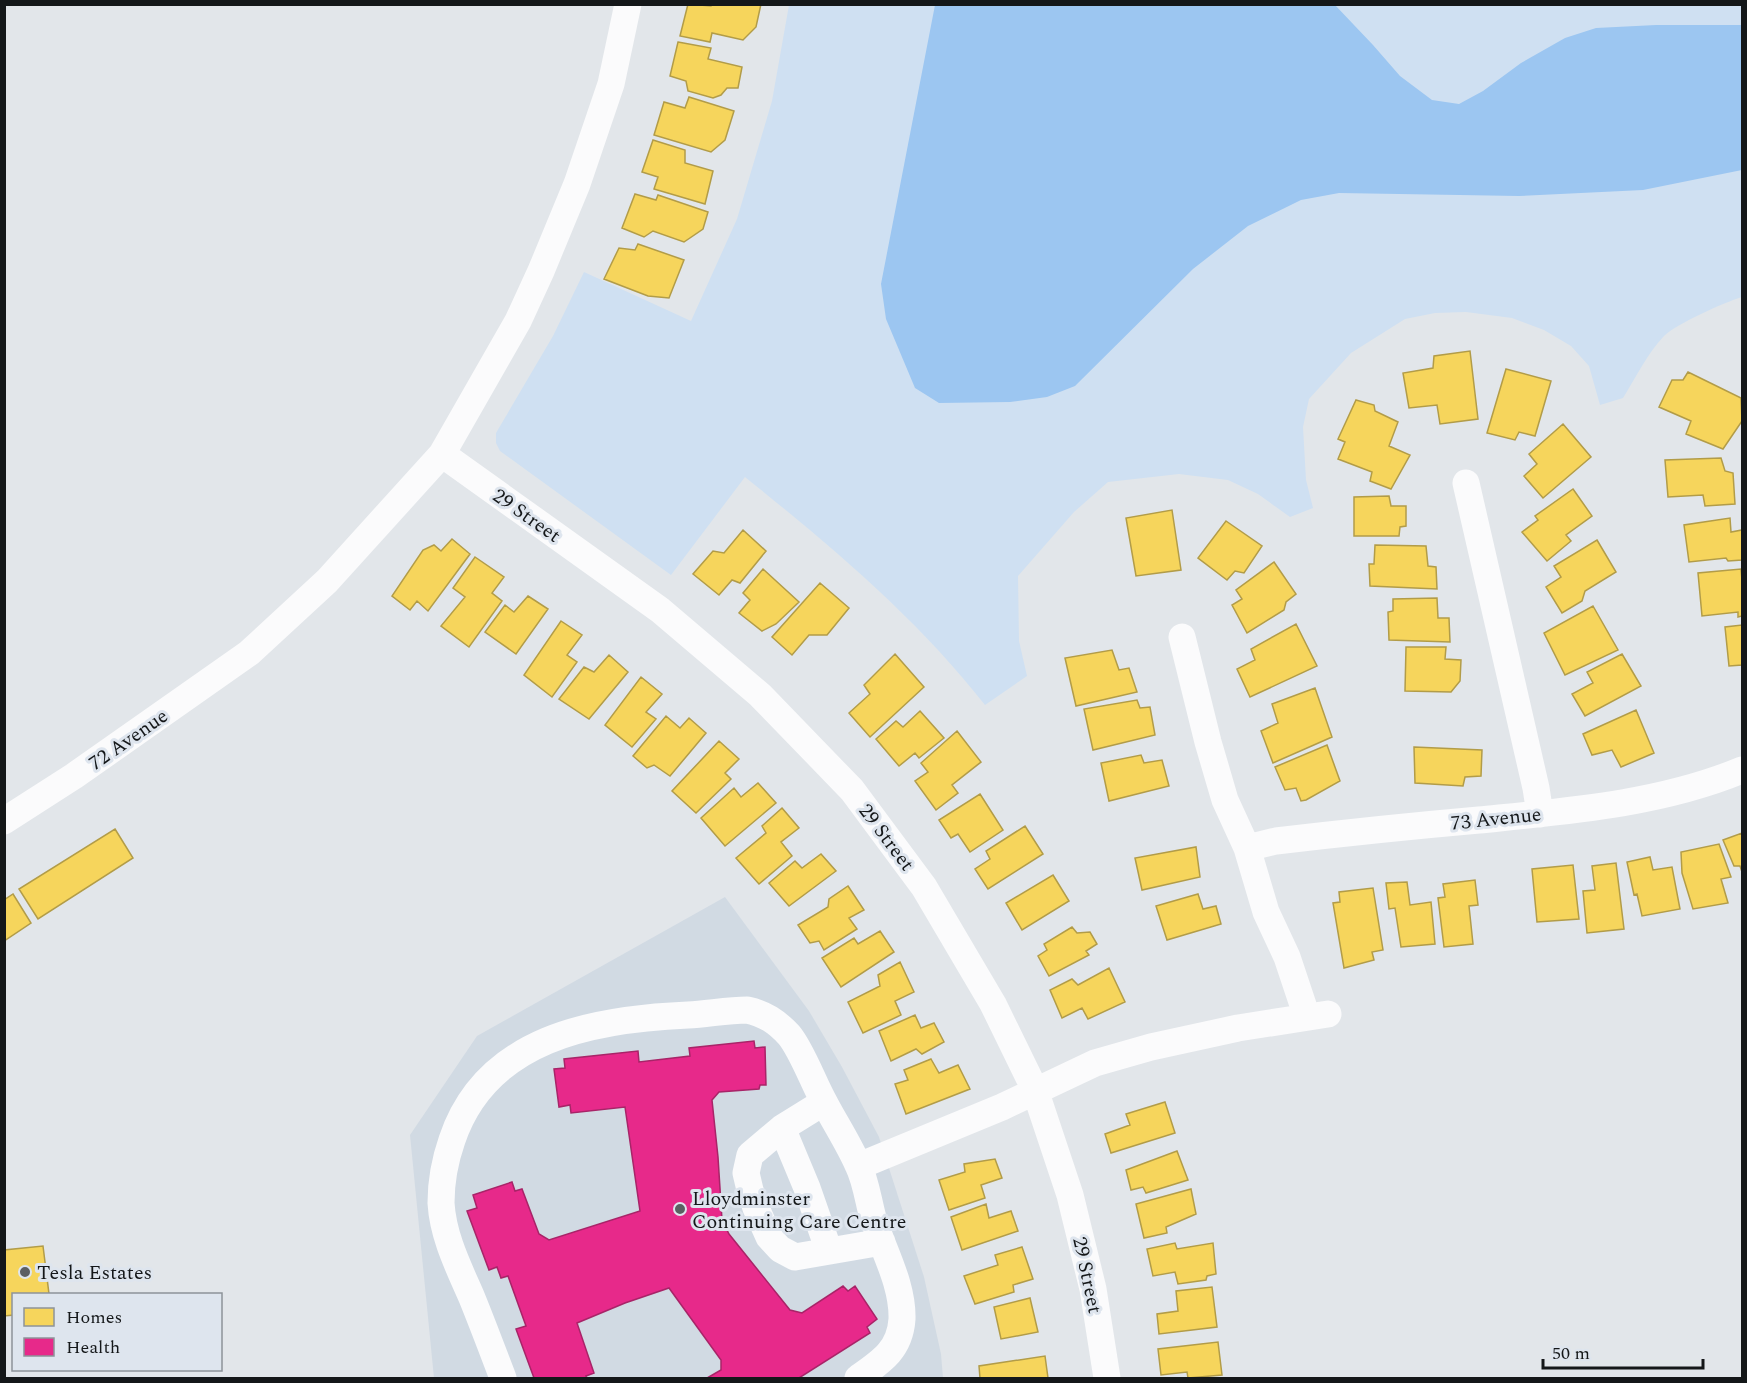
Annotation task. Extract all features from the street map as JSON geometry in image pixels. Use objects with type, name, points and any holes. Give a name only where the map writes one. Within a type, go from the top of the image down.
[{"type":"street","points":[[442,453],[518,321],[541,271],[577,184],[610,84],[628,4]]},
{"type":"street","name":"72 Avenue","points":[[4,821],[74,776],[249,653],[327,581],[442,453]]},
{"type":"street","name":"29 Street","points":[[442,453],[660,610],[760,695],[852,790],[924,887],[993,1004],[1035,1090],[1073,1206],[1093,1289],[1107,1378]]},
{"type":"street","points":[[1466,483],[1540,814]]},
{"type":"street","points":[[859,1166],[1002,1107],[1095,1063],[1151,1047],[1238,1028],[1318,1016],[1266,912],[1247,849],[1225,800],[1182,637]]},
{"type":"street","name":"73 Avenue","points":[[1247,849],[1276,840],[1540,814],[1649,798],[1691,788],[1743,770]]},
{"type":"street","points":[[503,1378],[451,1251],[441,1203],[448,1151],[464,1110],[475,1094],[501,1066],[537,1044],[564,1033],[610,1022],[747,1010],[763,1013],[790,1037],[859,1166],[898,1292],[902,1318],[894,1347],[886,1358],[858,1378]]},
{"type":"street","points":[[824,1102],[782,1128],[750,1155],[746,1173],[756,1208],[769,1237],[780,1249],[795,1257],[882,1242]]},
{"type":"street","points":[[782,1128],[829,1251]]},
{"type":"shaded area","points":[[789,5],[1742,5],[1742,297],[1679,325],[1664,336],[1652,350],[1623,398],[1600,405],[1589,366],[1571,346],[1544,330],[1512,318],[1466,312],[1435,313],[1405,319],[1351,353],[1309,399],[1303,427],[1306,480],[1313,508],[1290,517],[1258,494],[1228,480],[1179,474],[1108,482],[1074,512],[1018,576],[1019,641],[1027,676],[985,705],[931,642],[872,584],[745,477],[671,575],[500,451],[496,443],[496,433],[553,336],[584,272],[691,321],[737,219],[772,101]]},
{"type":"shaded area","points":[[725,897],[809,1011],[879,1137],[924,1277],[941,1354],[943,1378],[434,1378],[410,1135],[477,1036]]},
{"type":"water","points":[[935,5],[1335,5],[1400,76],[1432,100],[1459,104],[1483,91],[1521,63],[1565,38],[1596,28],[1742,25],[1742,170],[1643,190],[1519,196],[1339,193],[1301,200],[1248,226],[1193,269],[1075,386],[1047,397],[1010,402],[939,403],[915,388],[886,319],[881,284]]},
{"type":"building: Homes","points":[[688,4],[711,6],[712,4],[761,4],[756,27],[743,40],[712,33],[710,42],[680,36]]},
{"type":"building: Homes","points":[[678,42],[711,48],[708,59],[742,67],[738,88],[727,88],[721,95],[713,98],[688,91],[686,81],[670,76]]},
{"type":"building: Homes","points":[[689,97],[734,111],[725,140],[711,152],[654,135],[664,102],[685,108]]},
{"type":"building: Homes","points":[[653,140],[685,150],[685,163],[713,171],[705,204],[654,189],[658,177],[642,172]]},
{"type":"building: Homes","points":[[635,194],[656,200],[658,195],[708,212],[703,229],[684,242],[653,231],[644,237],[622,228]]},
{"type":"building: Homes","points":[[638,244],[684,260],[669,298],[648,296],[604,279],[619,248],[635,250]]},
{"type":"building: Homes","points":[[1470,351],[1478,419],[1440,424],[1437,405],[1409,408],[1403,373],[1433,368],[1434,356]]},
{"type":"building: Homes","points":[[1506,369],[1551,381],[1535,436],[1519,432],[1515,440],[1487,433]]},
{"type":"building: Homes","points":[[1688,372],[1741,398],[1742,421],[1723,449],[1686,434],[1691,421],[1659,407],[1672,380],[1683,380]]},
{"type":"building: Homes","points":[[1356,400],[1374,405],[1375,411],[1398,422],[1389,446],[1410,455],[1391,489],[1370,481],[1372,472],[1338,459],[1345,442],[1338,439]]},
{"type":"building: Homes","points":[[1563,424],[1591,457],[1543,498],[1524,476],[1537,464],[1529,454]]},
{"type":"building: Homes","points":[[1721,458],[1725,471],[1733,473],[1735,504],[1705,506],[1703,495],[1668,497],[1665,460]]},
{"type":"building: Homes","points":[[1573,489],[1592,516],[1566,535],[1571,541],[1547,561],[1522,532],[1538,520],[1535,516]]},
{"type":"building: Homes","points":[[1389,496],[1391,506],[1406,506],[1406,526],[1400,527],[1399,536],[1354,536],[1354,497]]},
{"type":"building: Homes","points":[[1172,510],[1181,570],[1136,576],[1126,518]]},
{"type":"building: Homes","points":[[1730,518],[1731,532],[1742,530],[1742,560],[1728,561],[1726,558],[1689,562],[1684,525]]},
{"type":"building: Homes","points":[[1226,521],[1262,546],[1244,573],[1235,571],[1227,580],[1198,558]]},
{"type":"building: Homes","points":[[743,530],[766,551],[740,583],[732,580],[719,595],[693,574],[713,551],[724,553]]},
{"type":"building: Homes","points":[[452,539],[470,554],[428,611],[417,601],[410,610],[392,596],[423,550],[434,545],[441,551]]},
{"type":"building: Homes","points":[[1597,540],[1616,572],[1585,591],[1582,601],[1562,613],[1546,587],[1561,577],[1554,566]]},
{"type":"building: Homes","points":[[1375,545],[1426,546],[1428,566],[1436,567],[1437,589],[1370,586],[1369,564],[1374,564]]},
{"type":"building: Homes","points":[[475,557],[504,577],[492,593],[502,601],[469,647],[441,626],[465,597],[453,588]]},
{"type":"building: Homes","points":[[1274,562],[1296,594],[1286,602],[1284,610],[1247,633],[1232,605],[1242,599],[1236,590]]},
{"type":"building: Homes","points":[[763,569],[799,602],[776,624],[762,631],[739,613],[750,600],[743,593]]},
{"type":"building: Homes","points":[[1741,569],[1742,616],[1738,617],[1738,612],[1702,616],[1698,573]]},
{"type":"building: Homes","points":[[820,583],[849,608],[827,635],[809,635],[792,655],[772,637]]},
{"type":"building: Homes","points":[[528,596],[548,609],[516,654],[485,632],[505,605],[514,612]]},
{"type":"building: Homes","points":[[1437,598],[1438,618],[1449,618],[1450,642],[1389,640],[1388,612],[1393,611],[1393,599]]},
{"type":"building: Homes","points":[[1593,606],[1618,650],[1565,675],[1544,633]]},
{"type":"building: Homes","points":[[561,621],[582,635],[567,655],[577,662],[552,697],[524,675]]},
{"type":"building: Homes","points":[[1296,624],[1317,666],[1250,697],[1237,669],[1255,660],[1251,649]]},
{"type":"building: Homes","points":[[1742,625],[1742,665],[1729,666],[1725,627]]},
{"type":"building: Homes","points":[[1406,647],[1446,647],[1445,659],[1461,660],[1460,681],[1451,692],[1405,691]]},
{"type":"building: Homes","points":[[1112,650],[1119,670],[1129,668],[1137,692],[1076,706],[1065,658]]},
{"type":"building: Homes","points":[[895,654],[924,687],[870,737],[849,713],[870,694],[864,685]]},
{"type":"building: Homes","points":[[1622,654],[1641,686],[1585,716],[1572,694],[1593,683],[1587,672]]},
{"type":"building: Homes","points":[[609,655],[628,672],[589,719],[559,699],[584,667],[594,672]]},
{"type":"building: Homes","points":[[641,677],[662,694],[646,712],[656,719],[632,747],[605,725]]},
{"type":"building: Homes","points":[[1315,688],[1332,737],[1273,763],[1261,731],[1278,723],[1272,704]]},
{"type":"building: Homes","points":[[1137,700],[1140,708],[1150,707],[1155,735],[1093,750],[1084,709]]},
{"type":"building: Homes","points":[[1636,710],[1654,753],[1621,767],[1612,750],[1592,755],[1583,734]]},
{"type":"building: Homes","points":[[920,711],[944,738],[919,758],[915,753],[899,766],[876,739],[896,721],[903,727]]},
{"type":"building: Homes","points":[[666,716],[680,728],[689,718],[706,733],[670,776],[654,765],[647,768],[633,756]]},
{"type":"building: Homes","points":[[957,731],[981,762],[952,785],[958,793],[936,810],[915,781],[928,772],[921,763]]},
{"type":"building: Homes","points":[[719,741],[739,759],[725,773],[731,779],[696,813],[672,791]]},
{"type":"building: Homes","points":[[1327,745],[1340,781],[1301,801],[1296,788],[1285,790],[1275,767]]},
{"type":"building: Homes","points":[[1414,747],[1482,750],[1481,776],[1465,777],[1463,786],[1415,783]]},
{"type":"building: Homes","points":[[1141,755],[1144,763],[1162,760],[1169,786],[1109,801],[1101,763]]},
{"type":"building: Homes","points":[[758,783],[776,803],[725,846],[701,818],[734,788],[741,797]]},
{"type":"building: Homes","points":[[980,794],[1003,830],[970,852],[958,834],[951,838],[939,820]]},
{"type":"building: Homes","points":[[782,808],[799,828],[781,842],[792,856],[759,884],[736,858],[766,833],[762,826]]},
{"type":"building: Homes","points":[[1025,826],[1043,854],[988,889],[975,869],[990,859],[986,851]]},
{"type":"building: Homes","points":[[115,829],[133,858],[38,919],[19,889]]},
{"type":"building: Homes","points":[[1742,833],[1742,872],[1740,866],[1734,866],[1723,840]]},
{"type":"building: Homes","points":[[1719,844],[1731,877],[1721,879],[1728,903],[1693,909],[1682,873],[1681,852]]},
{"type":"building: Homes","points":[[1196,847],[1200,877],[1142,890],[1135,858]]},
{"type":"building: Homes","points":[[821,854],[836,871],[789,906],[769,883],[795,861],[802,868]]},
{"type":"building: Homes","points":[[1650,857],[1653,870],[1672,867],[1680,909],[1642,916],[1637,894],[1634,895],[1627,862]]},
{"type":"building: Homes","points":[[1616,863],[1624,929],[1587,933],[1583,891],[1595,890],[1592,866]]},
{"type":"building: Homes","points":[[1573,865],[1579,919],[1537,922],[1532,869]]},
{"type":"building: Homes","points":[[1053,875],[1069,901],[1022,930],[1006,903]]},
{"type":"building: Homes","points":[[1475,880],[1478,905],[1469,906],[1473,944],[1444,947],[1438,898],[1445,897],[1443,884]]},
{"type":"building: Homes","points":[[1407,882],[1410,905],[1431,902],[1435,944],[1401,947],[1395,908],[1389,909],[1386,883]]},
{"type":"building: Homes","points":[[848,886],[864,910],[849,918],[857,929],[824,950],[819,941],[810,943],[798,925],[828,907],[829,899]]},
{"type":"building: Homes","points":[[1373,888],[1383,950],[1372,952],[1374,960],[1344,968],[1333,903],[1340,902],[1339,892]]},
{"type":"building: Homes","points":[[13,894],[31,923],[4,941],[4,900]]},
{"type":"building: Homes","points":[[1198,894],[1203,909],[1216,906],[1221,924],[1167,940],[1156,906]]},
{"type":"building: Homes","points":[[1072,927],[1077,933],[1090,932],[1097,944],[1086,951],[1089,955],[1049,976],[1038,956],[1047,950],[1044,944]]},
{"type":"building: Homes","points":[[880,931],[894,952],[841,987],[822,958],[854,938],[858,944]]},
{"type":"building: Homes","points":[[900,962],[914,992],[895,1001],[901,1015],[863,1033],[848,1002],[880,986],[878,975]]},
{"type":"building: Homes","points":[[1109,968],[1125,1002],[1088,1019],[1082,1008],[1062,1018],[1050,990],[1072,979],[1078,985]]},
{"type":"building: Homes","points":[[915,1015],[921,1028],[934,1023],[944,1042],[922,1054],[916,1049],[891,1061],[879,1031]]},
{"type":"building: Homes","points":[[931,1059],[939,1073],[958,1065],[970,1089],[906,1114],[895,1084],[908,1080],[904,1070]]},
{"type":"building: Homes","points":[[1165,1102],[1175,1133],[1111,1153],[1105,1134],[1130,1125],[1126,1114]]},
{"type":"building: Homes","points":[[1177,1151],[1188,1180],[1146,1193],[1143,1187],[1131,1190],[1126,1170]]},
{"type":"building: Homes","points":[[995,1159],[1002,1178],[981,1185],[985,1198],[949,1210],[939,1180],[965,1172],[964,1164]]},
{"type":"building: Homes","points":[[1191,1189],[1196,1214],[1166,1227],[1167,1233],[1144,1238],[1136,1204]]},
{"type":"building: Homes","points":[[986,1204],[989,1218],[1011,1211],[1018,1231],[962,1250],[951,1217]]},
{"type":"building: Homes","points":[[1175,1243],[1177,1249],[1213,1243],[1216,1274],[1207,1276],[1206,1280],[1178,1284],[1175,1272],[1153,1276],[1147,1249]]},
{"type":"building: Homes","name":"Tesla Estates","points":[[43,1246],[49,1293],[12,1293],[12,1315],[4,1316],[4,1250]]},
{"type":"building: Homes","points":[[1022,1247],[1033,1279],[1013,1285],[1014,1292],[975,1304],[964,1276],[998,1265],[995,1255]]},
{"type":"building: Homes","points":[[1212,1287],[1217,1327],[1159,1334],[1157,1314],[1178,1311],[1176,1291]]},
{"type":"building: Homes","points":[[1030,1298],[1038,1332],[1001,1339],[994,1307]]},
{"type":"building: Homes","points":[[1218,1342],[1222,1375],[1188,1378],[1187,1372],[1161,1375],[1158,1349]]},
{"type":"building: Homes","points":[[1045,1356],[1048,1378],[980,1378],[979,1366]]},
{"type":"building: Health","name":"Lloydminster Continuing Care Centre","points":[[754,1041],[755,1048],[765,1047],[766,1085],[760,1085],[759,1089],[719,1092],[712,1100],[722,1220],[729,1234],[790,1310],[802,1313],[843,1286],[848,1291],[855,1286],[877,1319],[867,1327],[870,1333],[799,1378],[707,1378],[721,1370],[721,1360],[669,1288],[577,1323],[594,1373],[586,1376],[587,1378],[534,1378],[516,1329],[526,1326],[508,1276],[501,1278],[497,1267],[489,1270],[467,1211],[477,1208],[473,1195],[512,1182],[515,1191],[522,1189],[539,1234],[549,1240],[640,1211],[625,1107],[571,1113],[570,1105],[559,1107],[554,1069],[565,1068],[564,1059],[638,1051],[639,1062],[690,1056],[689,1048]]},
{"type":"place","name":"Lloydminster Continuing Care Centre","points":[[680,1209]]},
{"type":"place","name":"Tesla Estates","points":[[25,1272]]}]
